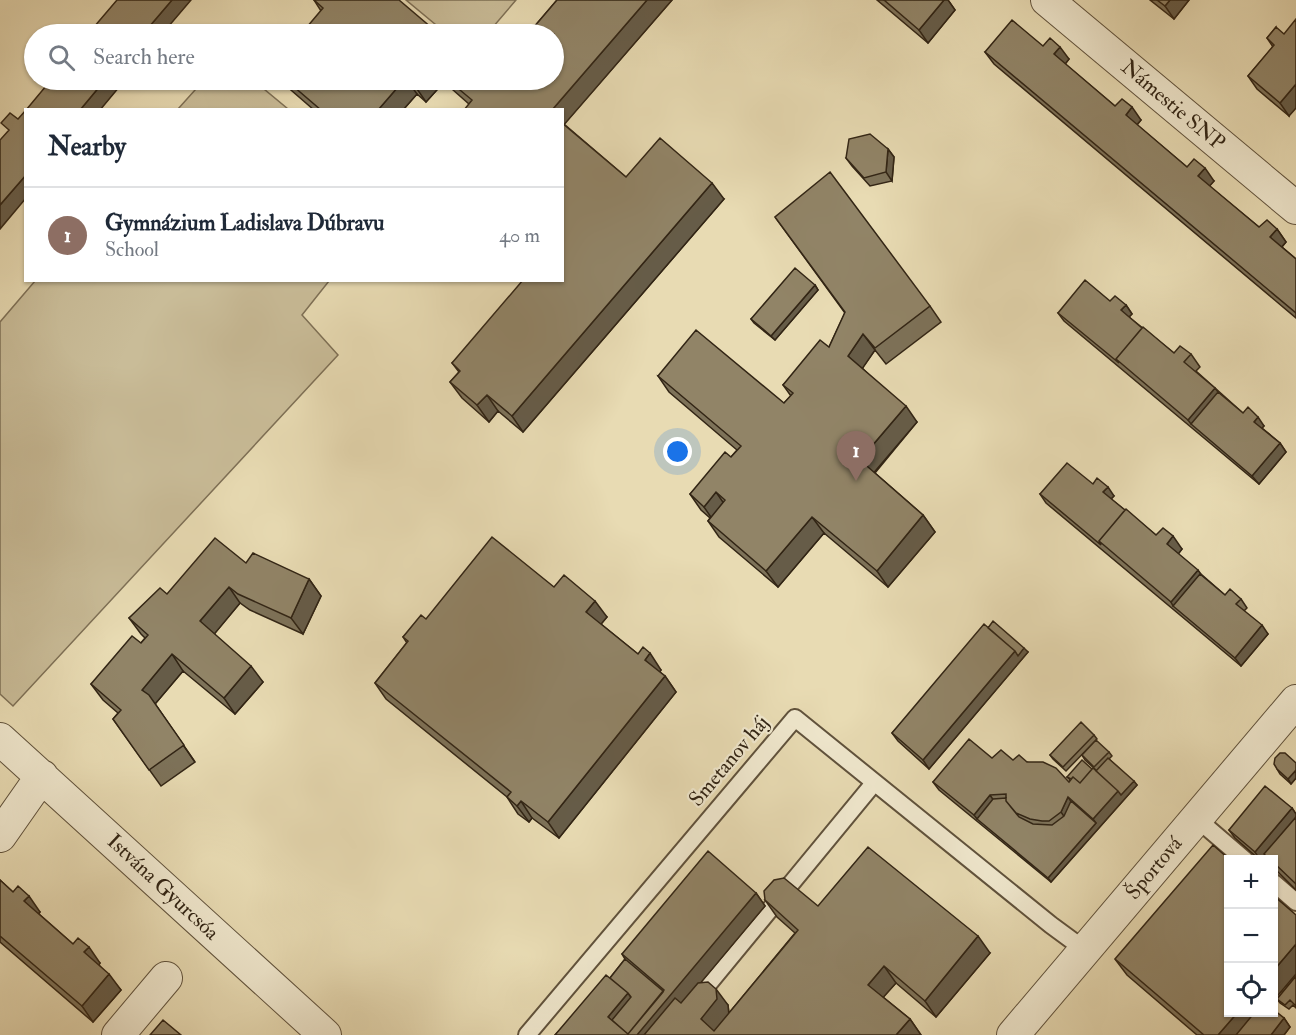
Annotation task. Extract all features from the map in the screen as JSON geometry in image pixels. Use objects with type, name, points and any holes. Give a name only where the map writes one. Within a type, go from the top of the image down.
[{"type":"street","name":"Námestie SNP","points":[[1050,1],[1296,208]]},
{"type":"street","name":"Športová","points":[[1013,1035],[1296,701]]},
{"type":"street","name":"Istvána Gyurcsóa","points":[[0,739],[325,1035]]},
{"type":"street","points":[[0,836],[42,776]]},
{"type":"street","points":[[118,1035],[166,978]]},
{"type":"lane","name":"Smetanov háj","points":[[527,1035],[795,718],[1051,926],[1085,950]]},
{"type":"lane","points":[[701,993],[874,783]]},
{"type":"lane","points":[[1196,818],[1239,855]]},
{"type":"lane","points":[[1278,887],[1296,902]]},
{"type":"shaded area","points":[[406,0],[516,0],[496,24],[435,24]]},
{"type":"shaded area","points":[[195,90],[265,90],[287,108],[179,108]]},
{"type":"shaded area","points":[[34,282],[328,282],[302,315],[338,355],[13,706],[0,694],[0,322]]},
{"type":"building","points":[[117,0],[172,0],[152,24],[97,24]]},
{"type":"building","points":[[314,0],[399,0],[427,24],[309,24],[323,8]]},
{"type":"building","points":[[557,0],[647,0],[554,108],[466,108],[472,100],[460,90],[564,90],[564,24],[537,24]]},
{"type":"building","points":[[884,0],[944,0],[919,30]]},
{"type":"building","points":[[1157,0],[1170,0],[1165,6]]},
{"type":"building","points":[[1296,19],[1296,84],[1280,103],[1248,76],[1274,45],[1267,38],[1276,27],[1284,34]]},
{"type":"building","points":[[1012,20],[1043,46],[1050,38],[1060,47],[1054,54],[1115,106],[1122,99],[1132,107],[1126,115],[1187,167],[1194,159],[1205,168],[1198,176],[1259,227],[1267,220],[1277,229],[1270,237],[1296,259],[1296,313],[985,52]]},
{"type":"building","points":[[43,90],[97,90],[82,108],[28,108]]},
{"type":"building","points":[[298,90],[395,90],[380,108],[319,108]]},
{"type":"building","points":[[24,112],[24,177],[0,205],[0,140],[9,130],[1,123],[10,113],[18,119]]},
{"type":"building","points":[[564,125],[626,177],[660,138],[712,183],[512,416],[487,395],[477,405],[450,382],[460,371],[452,363],[521,282],[564,282]]},
{"type":"building","points":[[870,134],[888,149],[886,172],[864,178],[846,158],[849,139]]},
{"type":"building","points":[[830,172],[930,306],[875,348],[863,334],[848,356],[906,406],[860,460],[923,515],[877,571],[812,517],[766,571],[708,521],[725,500],[716,492],[704,507],[690,494],[725,452],[731,457],[741,446],[658,376],[696,330],[784,403],[793,393],[783,385],[820,340],[829,347],[845,312],[775,217]]},
{"type":"building","points":[[795,268],[815,285],[771,336],[751,319]]},
{"type":"building","points":[[1085,280],[1110,301],[1115,296],[1126,305],[1121,310],[1142,328],[1116,359],[1119,363],[1058,313]]},
{"type":"building","points":[[1143,327],[1174,353],[1180,346],[1191,354],[1184,362],[1215,388],[1188,420],[1116,359]]},
{"type":"building","points":[[1218,392],[1243,413],[1248,407],[1258,417],[1254,422],[1280,443],[1252,476],[1191,424]]},
{"type":"building","points":[[1067,463],[1093,484],[1097,478],[1108,487],[1103,492],[1125,510],[1099,541],[1101,545],[1040,494]]},
{"type":"building","points":[[1126,509],[1156,535],[1163,528],[1173,536],[1167,544],[1198,570],[1171,602],[1099,541]]},
{"type":"building","points":[[492,537],[554,587],[564,575],[595,601],[586,612],[638,654],[643,647],[650,653],[645,660],[665,676],[548,822],[521,801],[517,806],[507,797],[511,792],[375,683],[408,641],[403,637],[421,615],[426,619]]},
{"type":"building","points":[[215,538],[246,563],[253,553],[309,579],[291,618],[238,594],[229,587],[200,621],[251,666],[224,698],[172,654],[142,690],[149,695],[184,745],[149,770],[113,719],[121,710],[91,684],[132,636],[141,643],[148,635],[129,618],[160,588],[167,594]]},
{"type":"building","points":[[1200,574],[1225,595],[1230,589],[1241,599],[1236,604],[1262,625],[1235,658],[1173,606]]},
{"type":"building","points":[[993,621],[1024,648],[1018,656],[988,628]]},
{"type":"building","points":[[984,624],[1015,651],[923,760],[892,733]]},
{"type":"building","points":[[1081,722],[1094,735],[1063,767],[1050,755]]},
{"type":"building","points":[[969,739],[992,758],[1001,750],[1013,760],[1019,755],[1027,762],[1043,762],[1056,768],[1069,782],[1073,777],[1080,783],[1093,768],[1118,791],[1093,819],[1068,797],[1061,812],[1049,821],[1030,819],[1016,813],[1006,801],[1006,794],[990,795],[974,815],[933,782]]},
{"type":"building","points":[[1096,740],[1109,752],[1094,767],[1082,755]]},
{"type":"building","points":[[1280,753],[1285,753],[1296,763],[1296,770],[1288,779],[1274,764],[1275,758]]},
{"type":"building","points":[[1108,758],[1134,781],[1121,795],[1096,771]]},
{"type":"building","points":[[1082,760],[1092,769],[1080,783],[1073,777],[1071,779],[1067,777]]},
{"type":"building","points":[[1265,786],[1292,808],[1255,852],[1229,830]]},
{"type":"building","points":[[1006,798],[1019,817],[1033,824],[1052,825],[1064,816],[1071,801],[1096,823],[1048,878],[977,819],[993,799]]},
{"type":"building","points":[[1296,817],[1296,884],[1278,867],[1278,855],[1264,854]]},
{"type":"building","points":[[1213,845],[1224,855],[1224,1017],[1234,1017],[1218,1035],[1204,1035],[1115,959]]},
{"type":"building","points":[[868,847],[978,936],[925,1001],[884,966],[868,985],[910,1019],[896,1035],[644,1035],[675,998],[681,1003],[698,983],[708,982],[716,989],[717,999],[701,1019],[714,1031],[798,930],[765,900],[764,891],[774,880],[784,878],[818,906]]},
{"type":"building","points":[[708,851],[756,893],[637,1035],[555,1035],[606,975],[628,993],[608,1017],[628,1034],[663,992],[664,990],[622,954]]},
{"type":"building","points":[[0,880],[13,892],[18,886],[29,896],[24,901],[73,944],[78,938],[89,947],[84,952],[109,974],[82,1006],[0,936]]},
{"type":"building","points":[[1278,899],[1296,915],[1296,944],[1278,965]]},
{"type":"building","points":[[625,959],[663,991],[628,1034],[612,1020],[631,997],[610,978]]},
{"type":"building","points":[[1296,976],[1296,1006],[1290,1000],[1285,1005],[1278,998]]},
{"type":"building","points":[[1278,1013],[1284,1018],[1271,1035],[1236,1035],[1251,1017],[1278,1017]]},
{"type":"building","points":[[163,1020],[181,1035],[150,1035]]},
{"type":"place","name":"Gymnázium Ladislava Dúbravu","points":[[856,481]]}]
